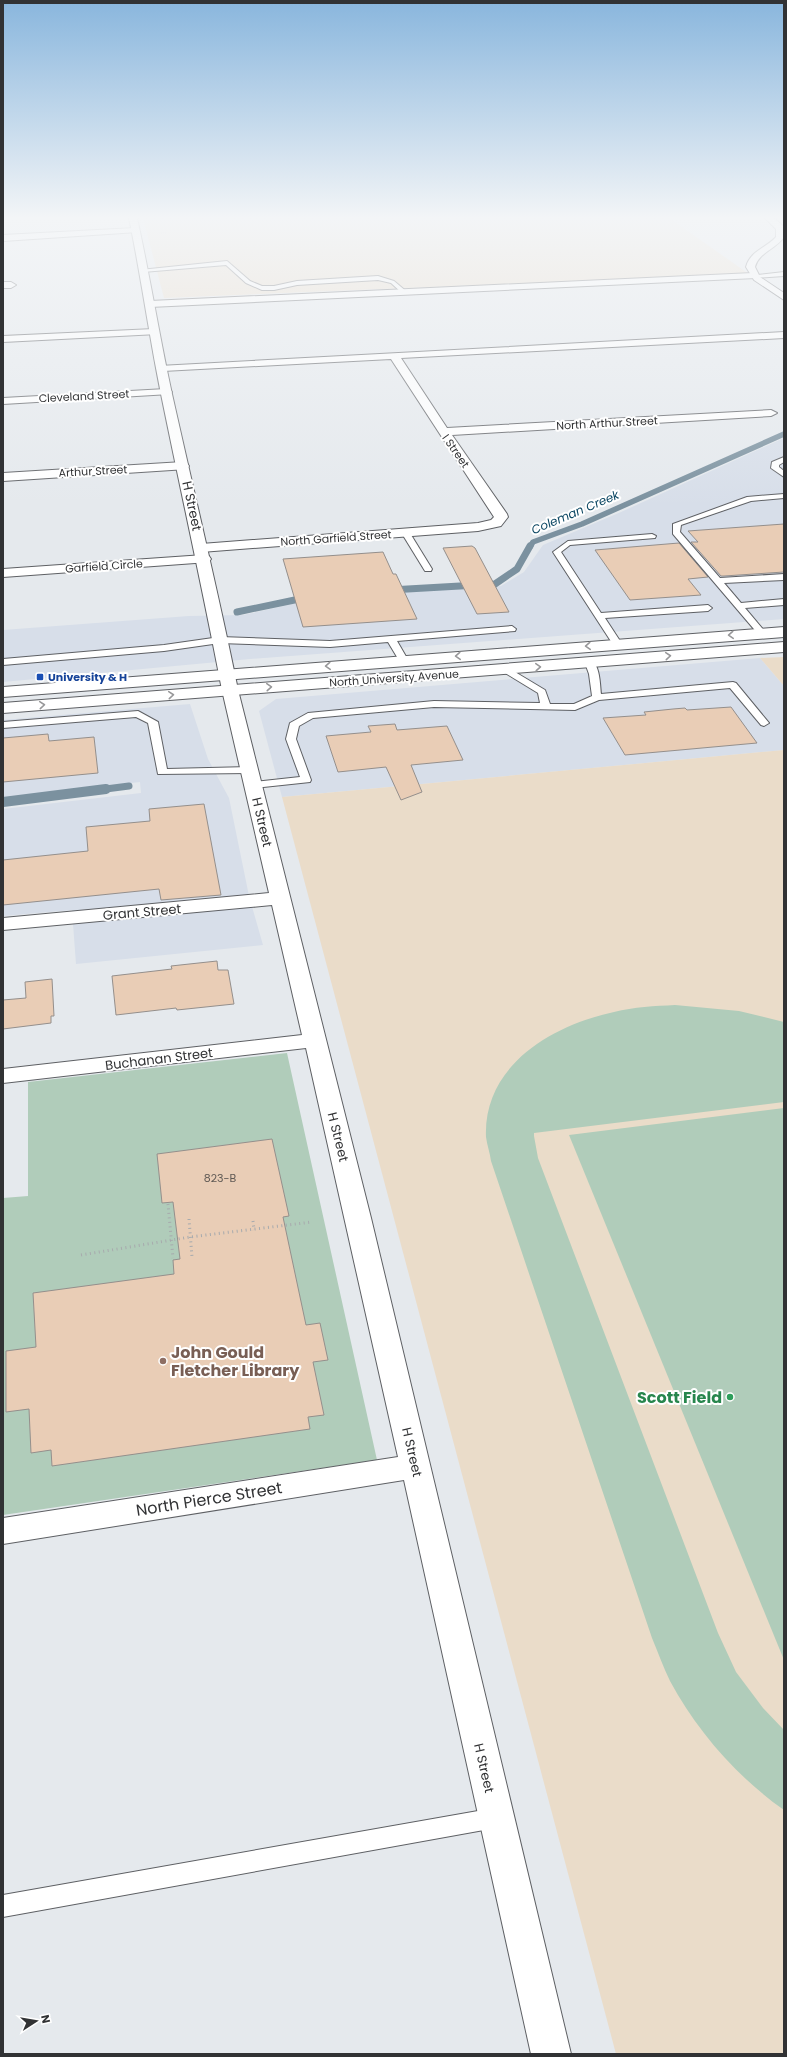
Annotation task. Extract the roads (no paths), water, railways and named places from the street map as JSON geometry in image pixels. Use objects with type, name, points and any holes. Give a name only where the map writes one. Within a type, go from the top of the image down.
[{"type":"street","name":"H Street","points":[[151,314],[154,332],[163,368],[166,392],[203,554],[228,682],[416,1466],[495,1818],[551,2054]]},
{"type":"street","points":[[3,339],[154,332]]},
{"type":"street","points":[[163,368],[784,335]]},
{"type":"street","name":"I Street","points":[[394,356],[500,514],[501,517],[496,523],[471,527]]},
{"type":"street","name":"Cleveland Street","points":[[3,401],[166,392]]},
{"type":"street","name":"North Arthur Street","points":[[444,432],[771,413]]},
{"type":"street","name":"Arthur Street","points":[[3,477],[183,466]]},
{"type":"street","name":"North Garfield Street","points":[[203,554],[405,532],[471,527]]},
{"type":"street","name":"Garfield Circle","points":[[3,573],[203,554]]},
{"type":"street","name":"North University Avenue","points":[[3,708],[403,660],[784,632]]},
{"type":"street","name":"North University Avenue","points":[[3,692],[505,669],[784,647]]},
{"type":"street","name":"Grant Street","points":[[3,924],[280,898]]},
{"type":"street","name":"Buchanan Street","points":[[3,1076],[101,1066],[314,1040]]},
{"type":"street","name":"North Pierce Street","points":[[3,1531],[416,1466]]},
{"type":"lane","points":[[784,458],[775,464],[775,468],[784,475]]},
{"type":"lane","points":[[762,633],[676,532],[677,524],[750,499],[784,496]]},
{"type":"lane","points":[[405,532],[428,569]]},
{"type":"lane","points":[[618,644],[557,552],[568,543],[652,536]]},
{"type":"lane","points":[[718,581],[784,578]]},
{"type":"lane","points":[[739,606],[784,602]]},
{"type":"lane","points":[[600,616],[708,608]]},
{"type":"lane","points":[[3,662],[164,648],[220,640],[330,644],[512,629]]},
{"type":"lane","points":[[391,639],[403,660]]},
{"type":"lane","points":[[590,663],[594,674],[597,698]]},
{"type":"lane","points":[[505,669],[542,692],[546,706]]},
{"type":"lane","points":[[3,725],[138,714],[153,722],[162,772],[306,780],[291,739],[294,725],[312,716],[434,704],[575,707],[597,698],[733,686],[764,723]]},
{"type":"lane","points":[[3,1906],[495,1818]]},
{"type":"waterway","name":"Coleman Creek","points":[[530,547],[533,542],[582,524],[784,434]]},
{"type":"waterway","name":"Coleman Creek","points":[[390,590],[495,584],[517,569],[530,546]]},
{"type":"waterway","name":"Coleman Creek","points":[[237,612],[309,597]]},
{"type":"waterway","name":"Coleman Creek","points":[[98,790],[129,786]]},
{"type":"waterway","name":"Coleman Creek","points":[[3,802],[106,789]]},
{"type":"place","name":"University & H","points":[[40,677]]},
{"type":"place","name":"John Gould Fletcher Library","points":[[163,1361]]},
{"type":"place","name":"Scott Field","points":[[730,1397]]}]
